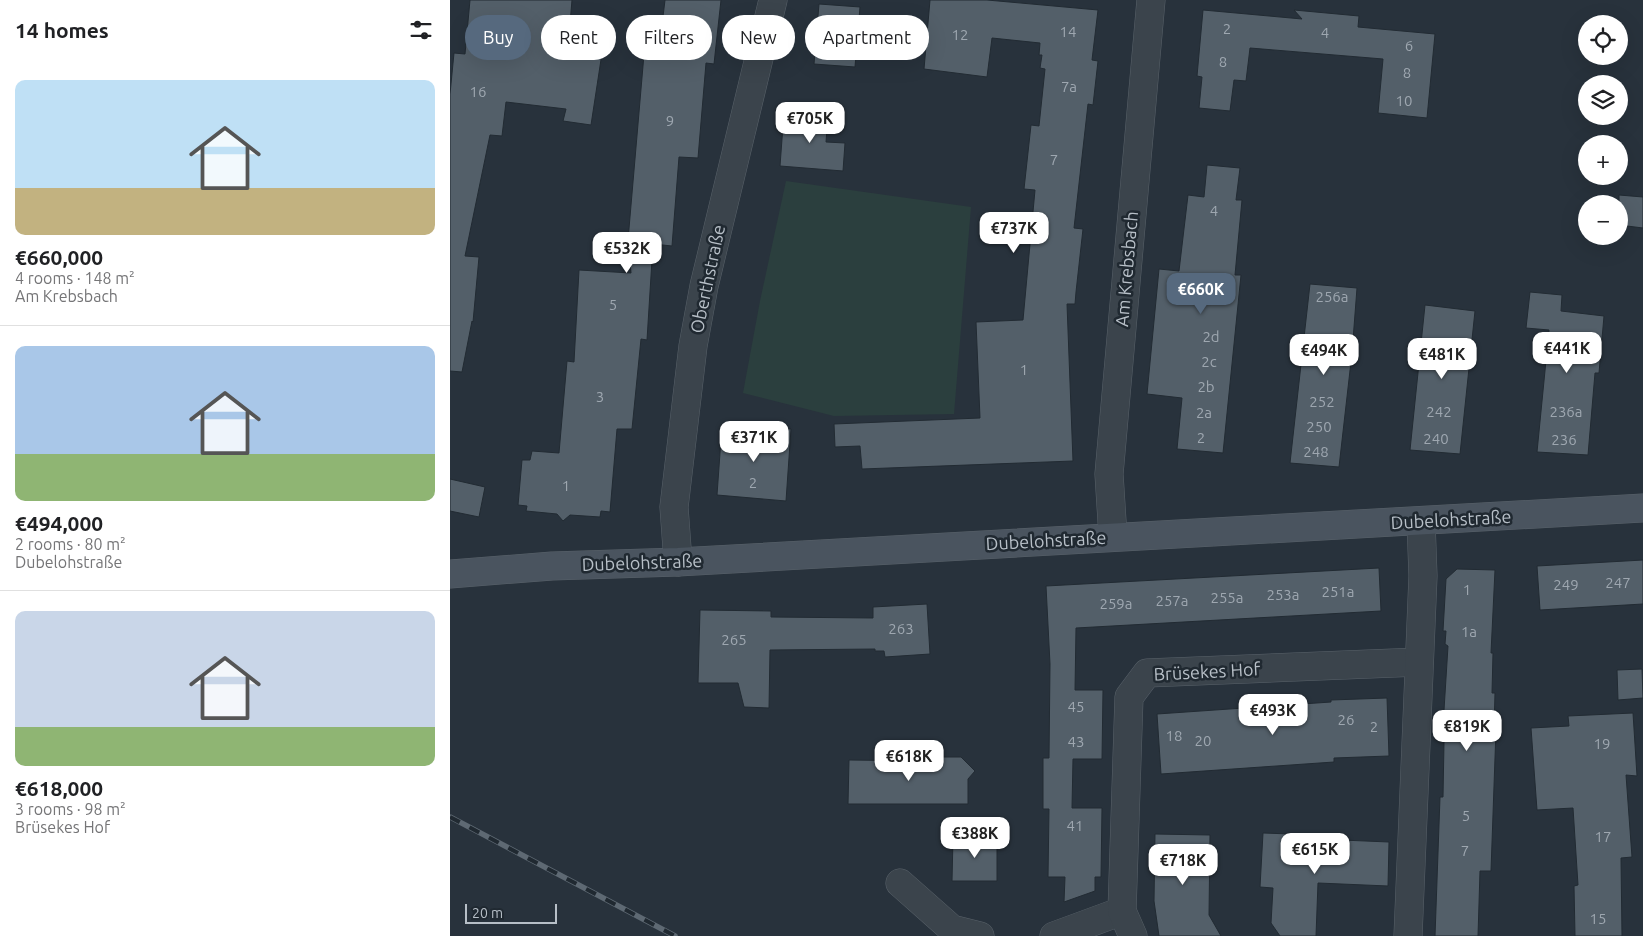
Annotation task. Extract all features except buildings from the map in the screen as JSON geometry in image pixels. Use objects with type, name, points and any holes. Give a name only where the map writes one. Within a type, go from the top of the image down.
[{"type":"main road","name":"Dubelohstraße","points":[[450,574],[552,566],[678,562],[1113,537],[1421,522],[1643,508]]},
{"type":"street","name":"Oberthstraße","points":[[678,562],[674,507],[693,346],[704,286],[773,0]]},
{"type":"street","name":"Am Krebsbach","points":[[1113,537],[1109,474],[1151,0]]},
{"type":"street","points":[[1408,936],[1423,576],[1421,522]]},
{"type":"street","name":"Brüsekes Hof","points":[[1133,936],[1122,910],[1129,697],[1147,673],[1419,662]]},
{"type":"street","points":[[900,883],[952,929],[980,936]]},
{"type":"street","points":[[1054,936],[1122,910]]},
{"type":"green space","points":[[786,181],[971,207],[954,414],[834,416],[743,393],[760,301]]},
{"type":"railway","points":[[450,817],[675,936]]}]
